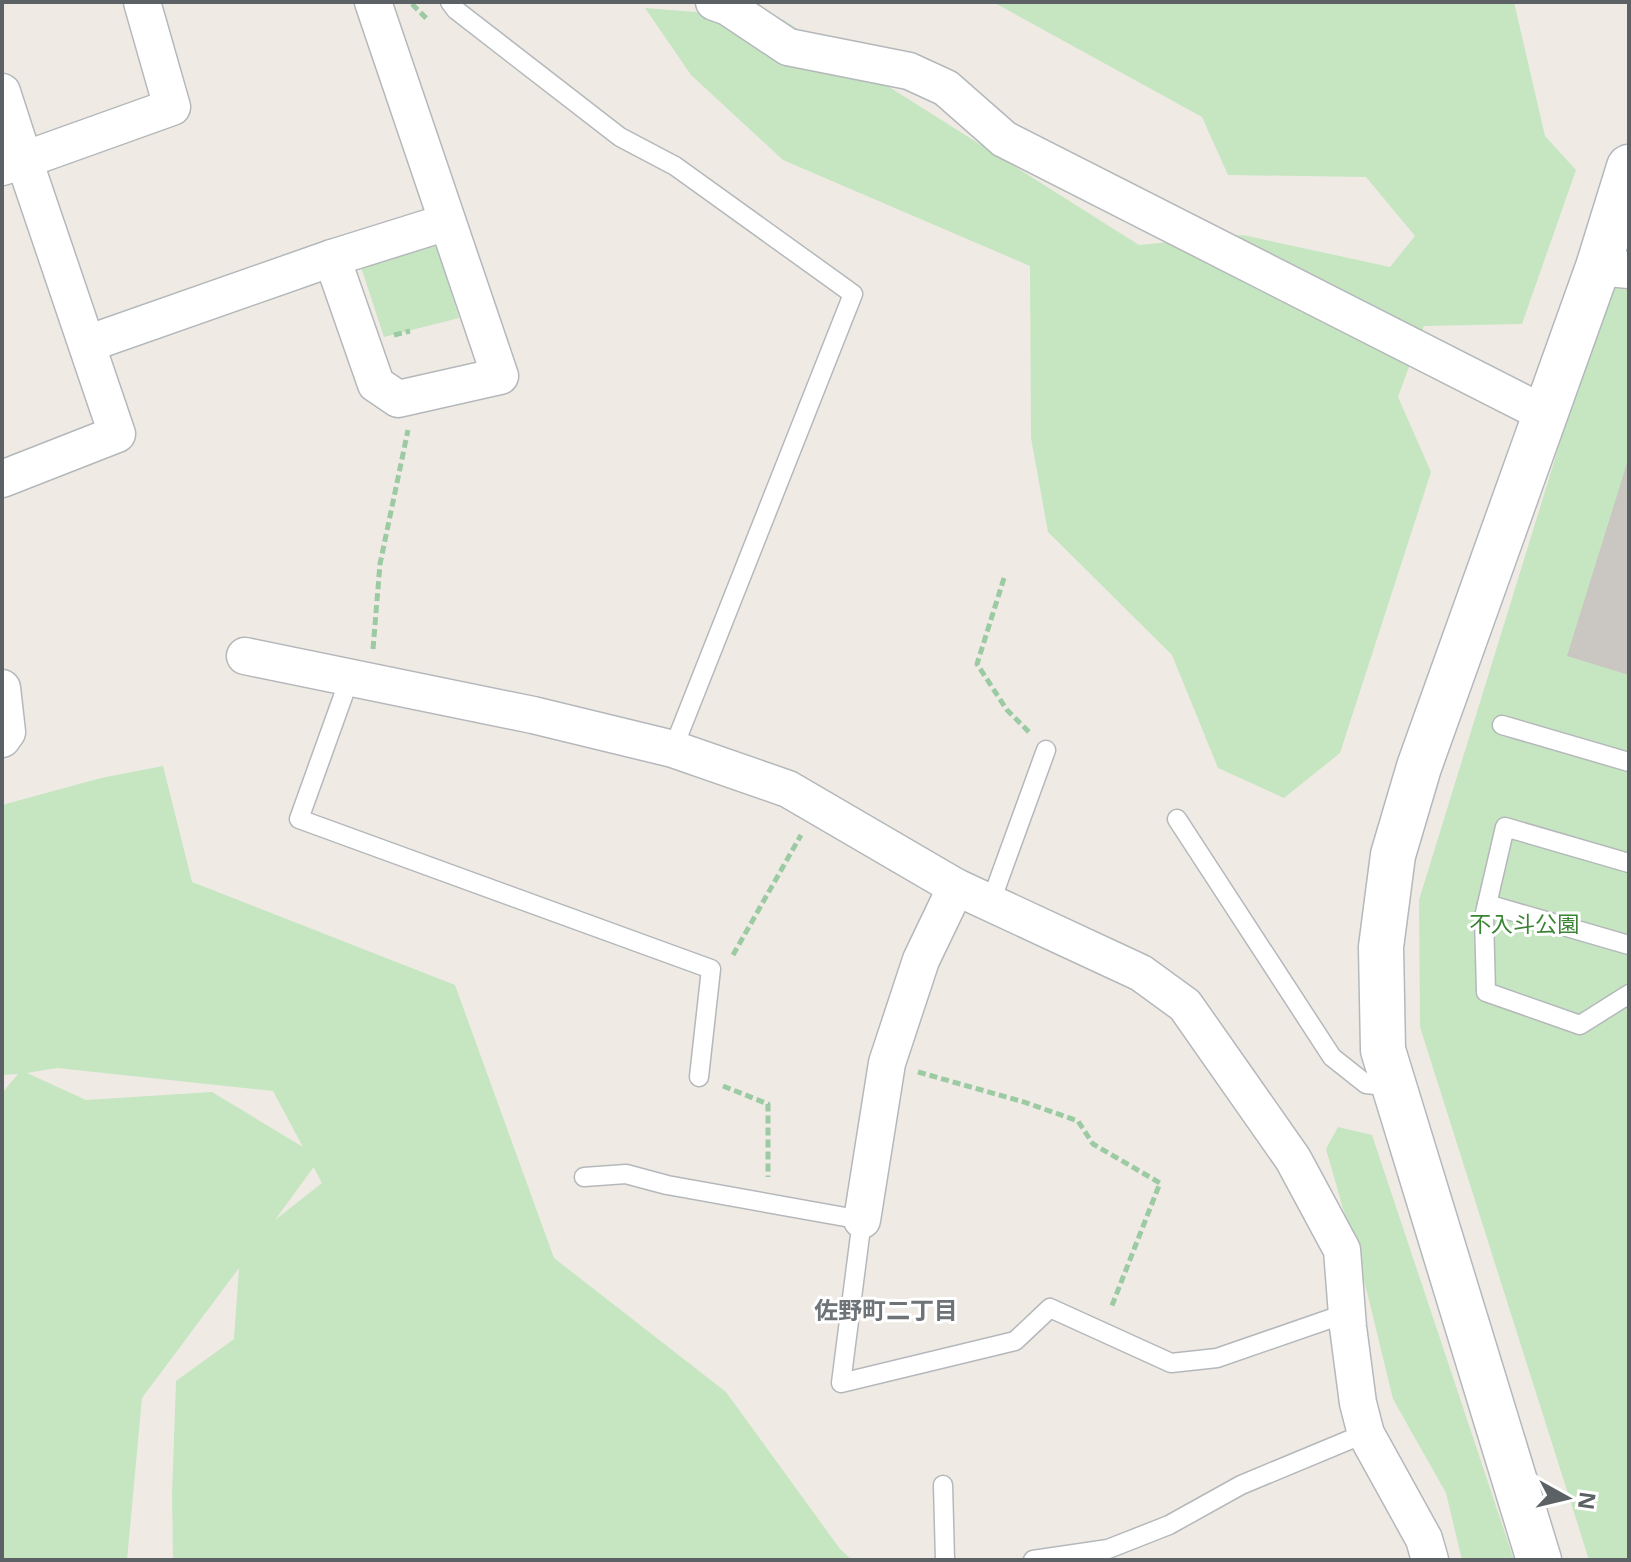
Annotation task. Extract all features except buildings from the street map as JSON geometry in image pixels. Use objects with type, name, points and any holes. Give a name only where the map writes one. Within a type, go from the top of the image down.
[{"type":"street","points":[[13,163],[172,107],[142,2]]},
{"type":"street","points":[[332,258],[376,384],[398,399],[500,376],[373,2]]},
{"type":"street","points":[[714,2],[728,7],[788,47],[909,71],[946,88],[1004,139],[1545,414]]},
{"type":"street","points":[[2,92],[13,163],[87,344],[117,434],[2,479]]},
{"type":"street","points":[[1539,1560],[1383,1050],[1381,947],[1393,855],[1419,767],[1545,414],[1613,269],[1629,167]]},
{"type":"street","points":[[87,344],[332,258],[447,222]]},
{"type":"street","points":[[245,656],[533,715],[673,749],[788,789],[956,887],[1141,973],[1185,1005],[1293,1159],[1342,1250],[1358,1403],[1366,1433],[1424,1539],[1430,1560]]},
{"type":"street","points":[[2,688],[7,732],[2,739]]},
{"type":"street","points":[[862,1220],[887,1063],[921,960],[956,887]]},
{"type":"lane","points":[[450,2],[456,10],[620,137],[675,166],[853,294],[673,749]]},
{"type":"lane","points":[[360,679],[299,819],[711,969],[699,1077]]},
{"type":"lane","points":[[1502,725],[1629,762]]},
{"type":"lane","points":[[990,904],[1046,750]]},
{"type":"lane","points":[[1177,819],[1332,1057],[1366,1084],[1394,1087]]},
{"type":"lane","points":[[1629,863],[1505,827],[1484,917],[1486,992],[1580,1025],[1629,994]]},
{"type":"lane","points":[[1487,904],[1629,945]]},
{"type":"lane","points":[[584,1177],[626,1174],[667,1185],[862,1220],[841,1383],[1015,1341],[1050,1308],[1171,1363],[1217,1358],[1347,1313]]},
{"type":"lane","points":[[1033,1560],[1108,1549],[1169,1525],[1241,1485],[1366,1433]]},
{"type":"lane","points":[[943,1485],[945,1560]]},
{"type":"path","points":[[360,679],[380,564],[416,394]]},
{"type":"path","points":[[1004,578],[977,664],[1007,710],[1046,750]]},
{"type":"path","points":[[711,969],[726,969],[817,806]]},
{"type":"path","points":[[887,1063],[1024,1102],[1078,1121],[1093,1144],[1160,1183],[1102,1331]]},
{"type":"path","points":[[699,1077],[768,1104],[769,1203]]},
{"type":"green space","points":[[993,2],[1514,2],[1545,136],[1576,170],[1522,324],[1424,326],[1398,397],[1431,472],[1340,753],[1284,798],[1218,768],[1172,655],[1048,532],[1031,438],[1030,266],[783,160],[691,75],[645,8],[782,19],[1139,245],[1243,235],[1390,267],[1415,236],[1366,177],[1228,175],[1202,117]]},
{"type":"green space","points":[[435,238],[459,318],[384,337],[359,261]]},
{"type":"green space","name":"不入斗公園","points":[[1608,287],[1629,290],[1629,1560],[1589,1560],[1420,1027],[1419,900]]},
{"type":"green space","points":[[163,766],[192,882],[455,985],[554,1258],[726,1392],[840,1549],[852,1560],[173,1560],[176,1381],[234,1339],[239,1268],[142,1398],[127,1560],[2,1560],[2,1093],[18,1074],[2,1075],[2,805],[101,778]],"holes":[[[57,1068],[273,1091],[303,1147],[212,1092],[86,1100],[27,1073]],[[313,1168],[322,1183],[275,1220]]]},
{"type":"green space","points":[[1338,1127],[1372,1135],[1514,1560],[1462,1560],[1446,1493],[1393,1399],[1368,1296],[1326,1149]]},
{"type":"district","name":"佐野町二丁目","points":[[886,1309]]}]
